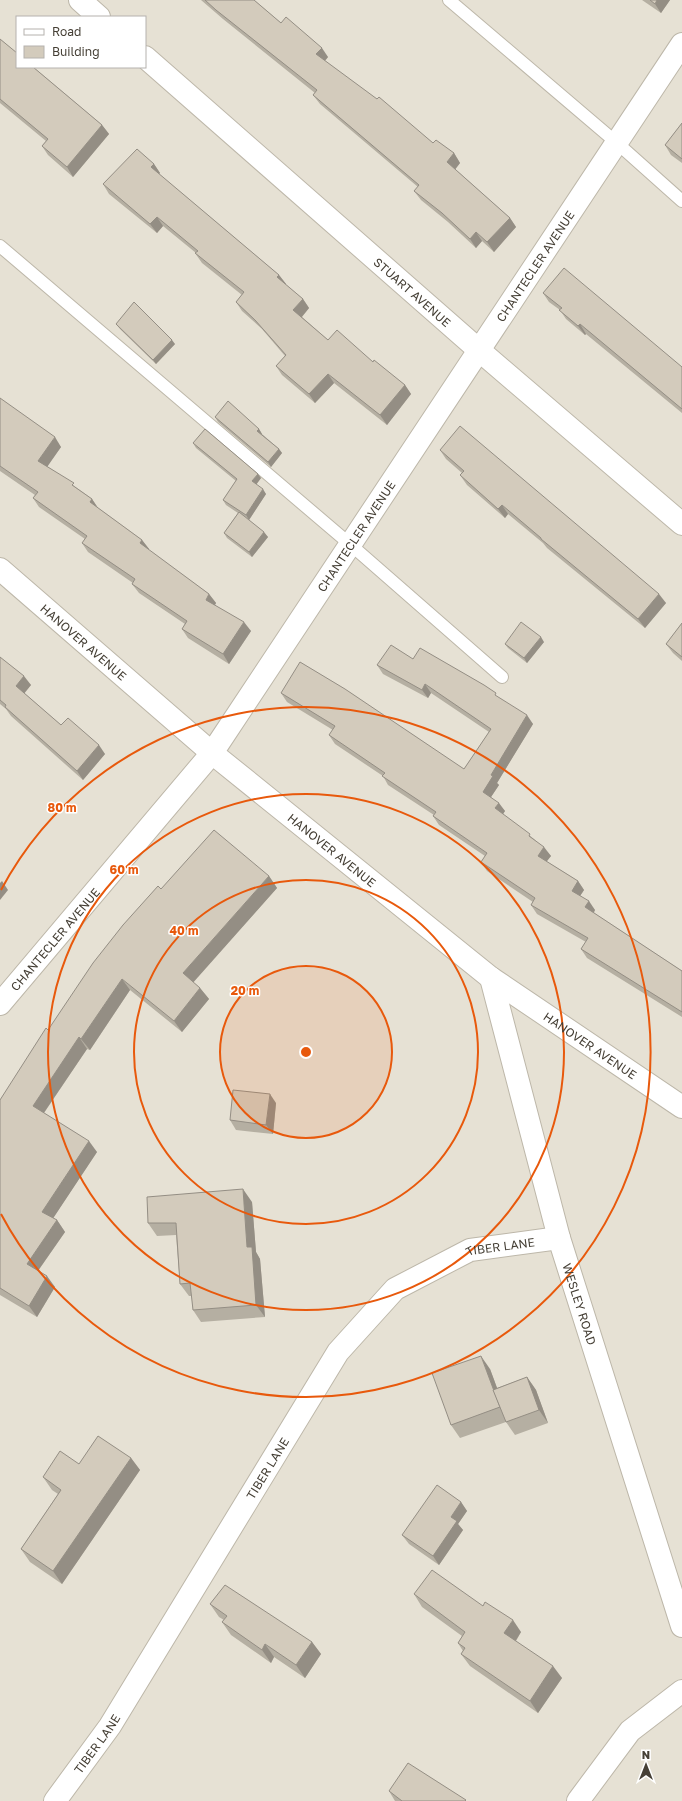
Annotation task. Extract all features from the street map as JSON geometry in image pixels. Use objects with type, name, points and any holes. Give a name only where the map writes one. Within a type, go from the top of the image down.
[{"type":"street","points":[[80,0],[98,16]]},
{"type":"street","name":"CHANTECLER AVENUE","points":[[0,1004],[212,753],[480,352],[682,44]]},
{"type":"street","name":"STUART AVENUE","points":[[146,58],[480,352],[682,524]]},
{"type":"street","name":"HANOVER AVENUE","points":[[0,569],[212,753],[491,978],[682,1107]]},
{"type":"street","name":"WESLEY ROAD","points":[[491,978],[558,1238],[682,1626]]},
{"type":"street","name":"TIBER LANE","points":[[55,1801],[110,1726],[338,1352],[395,1289],[470,1250],[558,1238]]},
{"type":"street","points":[[578,1801],[630,1731],[682,1691]]},
{"type":"lane","points":[[449,0],[617,143],[682,201]]},
{"type":"lane","points":[[0,246],[351,545],[502,677]]},
{"type":"shaded area","points":[[0,0],[682,0],[682,1801],[0,1801]]},
{"type":"building","points":[[205,0],[254,0],[281,23],[286,17],[322,48],[316,54],[377,99],[379,97],[433,143],[436,140],[454,153],[447,162],[510,218],[487,242],[476,232],[470,239],[442,213],[414,191],[419,185],[313,95],[317,90]]},
{"type":"building","points":[[650,0],[657,0],[655,4]]},
{"type":"building","points":[[0,39],[16,52],[16,68],[34,68],[102,125],[67,167],[42,146],[48,139],[0,99]]},
{"type":"building","points":[[682,123],[682,159],[665,145]]},
{"type":"building","points":[[137,149],[154,164],[151,167],[279,275],[277,277],[303,299],[293,310],[328,340],[337,330],[373,362],[374,360],[405,385],[380,415],[328,374],[309,394],[276,366],[286,355],[255,320],[236,302],[244,292],[195,253],[198,251],[157,217],[150,224],[103,184]]},
{"type":"building","points":[[564,268],[682,367],[682,409],[580,324],[578,326],[559,310],[562,308],[543,293]]},
{"type":"building","points":[[134,302],[172,340],[153,360],[116,324]]},
{"type":"building","points":[[0,398],[55,437],[38,461],[74,483],[72,485],[92,499],[90,502],[142,540],[140,543],[209,594],[206,600],[244,622],[223,654],[182,629],[187,621],[132,584],[135,579],[82,543],[87,536],[33,498],[38,492],[0,466]]},
{"type":"building","points":[[228,401],[259,429],[257,431],[279,449],[268,462],[215,417]]},
{"type":"building","points":[[460,426],[659,594],[638,619],[502,505],[498,509],[460,475],[464,471],[440,450]]},
{"type":"building","points":[[205,429],[258,474],[252,481],[263,489],[246,515],[223,500],[237,479],[193,443]]},
{"type":"building","points":[[239,512],[264,532],[249,552],[224,533]]},
{"type":"building","points":[[521,622],[541,637],[524,658],[505,644]]},
{"type":"building","points":[[682,623],[682,657],[666,644]]},
{"type":"building","points":[[391,645],[413,659],[420,648],[484,685],[496,693],[495,695],[527,715],[491,775],[493,776],[483,792],[499,803],[495,808],[530,834],[529,836],[544,847],[538,856],[578,881],[572,891],[589,901],[585,907],[682,971],[682,1012],[581,949],[588,938],[531,905],[535,898],[481,862],[487,853],[433,816],[436,812],[382,776],[385,773],[329,735],[335,726],[281,693],[300,662],[345,689],[464,769],[491,729],[425,684],[422,690],[377,665]]},
{"type":"building","points":[[0,657],[24,676],[16,686],[61,725],[68,718],[99,745],[77,771],[5,707],[6,705],[0,700]]},
{"type":"building","points":[[214,830],[269,876],[183,973],[200,988],[174,1021],[122,979],[81,1039],[79,1037],[33,1106],[89,1141],[42,1212],[57,1220],[27,1264],[47,1276],[29,1306],[0,1288],[0,1100],[46,1028],[48,1030],[93,963],[123,925],[158,886],[161,889]]},
{"type":"building","points":[[233,1090],[270,1094],[266,1125],[230,1120]]},
{"type":"building","points":[[243,1189],[247,1247],[252,1247],[256,1305],[193,1310],[190,1283],[180,1284],[176,1223],[148,1223],[147,1197]]},
{"type":"building","points":[[481,1356],[500,1407],[451,1425],[432,1373]]},
{"type":"building","points":[[527,1377],[539,1410],[506,1422],[493,1390]]},
{"type":"building","points":[[98,1436],[131,1458],[53,1571],[21,1549],[61,1490],[43,1477],[60,1451],[79,1464]]},
{"type":"building","points":[[437,1485],[461,1502],[451,1517],[457,1521],[433,1556],[402,1535]]},
{"type":"building","points":[[432,1570],[483,1606],[485,1602],[513,1620],[504,1633],[553,1666],[530,1701],[461,1654],[465,1648],[458,1643],[465,1632],[414,1594]]},
{"type":"building","points":[[225,1585],[312,1642],[296,1665],[265,1644],[262,1650],[222,1622],[227,1616],[210,1604]]},
{"type":"building","points":[[408,1763],[466,1800],[402,1801],[389,1791]]}]
